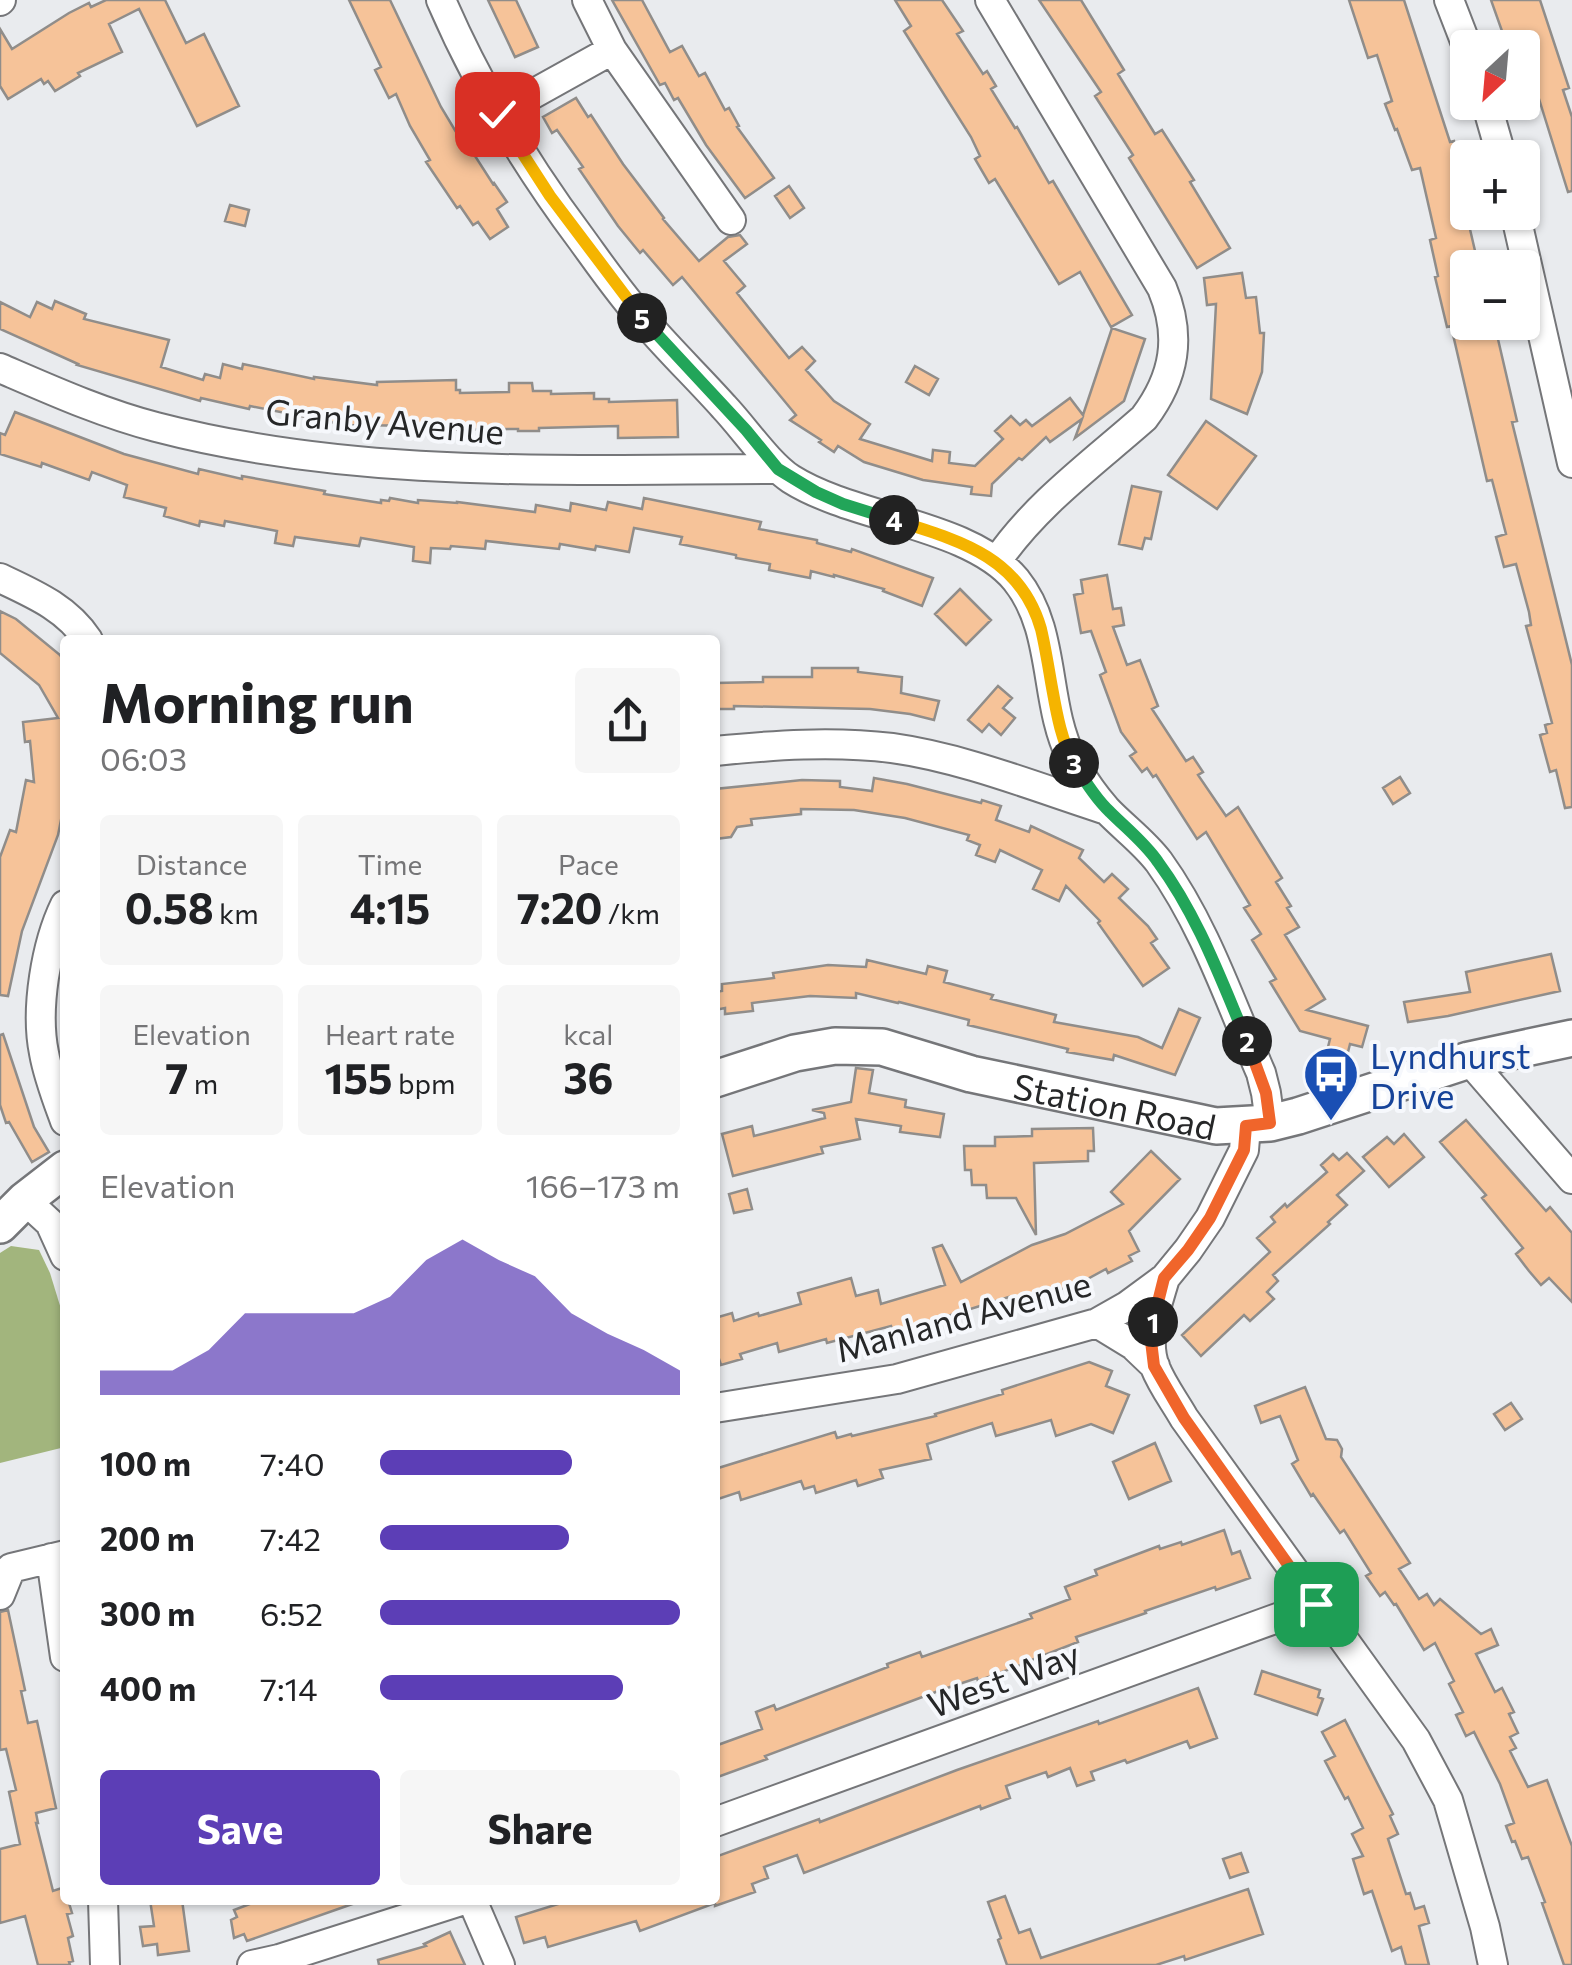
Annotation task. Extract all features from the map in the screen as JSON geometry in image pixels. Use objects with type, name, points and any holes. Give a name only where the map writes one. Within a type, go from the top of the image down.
[{"type":"main road","name":"Station Road","points":[[720,1077],[795,1052],[835,1046],[882,1047],[971,1074],[1216,1126],[1258,1124],[1298,1116],[1468,1060],[1572,1038]]},
{"type":"main road","points":[[12,1212],[60,1172]]},
{"type":"street","points":[[440,0],[497,114],[550,196],[633,307],[778,469],[843,504],[972,548],[997,561],[1016,580],[1040,627],[1061,731],[1070,756],[1107,810],[1158,861],[1202,934],[1266,1093],[1258,1124]]},
{"type":"street","points":[[587,0],[612,50],[731,220]]},
{"type":"street","points":[[990,0],[1162,288],[1173,323],[1174,347],[1158,400],[1144,418],[1034,516],[997,561]]},
{"type":"street","points":[[1449,0],[1461,30]]},
{"type":"street","points":[[497,114],[612,50]]},
{"type":"street","points":[[1520,230],[1572,462]]},
{"type":"street","name":"Granby Avenue","points":[[0,368],[106,412],[155,427],[293,454],[466,468],[778,469]]},
{"type":"street","points":[[0,578],[68,615],[84,635]]},
{"type":"street","points":[[720,751],[830,744],[894,749],[947,760],[1107,810]]},
{"type":"street","points":[[60,915],[47,962],[42,1048],[60,1108]]},
{"type":"street","points":[[1468,1060],[1572,1180]]},
{"type":"street","name":"Manland Avenue","points":[[720,1407],[897,1380],[1098,1324],[1164,1278],[1188,1250],[1210,1218],[1258,1124]]},
{"type":"street","points":[[12,1212],[50,1223],[60,1245]]},
{"type":"street","points":[[1154,1366],[1152,1324],[1164,1278]]},
{"type":"street","points":[[1098,1324],[1134,1345],[1154,1366],[1184,1418],[1416,1740],[1448,1800],[1493,1965]]},
{"type":"street","points":[[0,1595],[11,1568],[58,1557],[60,1586]]},
{"type":"street","name":"West Way","points":[[720,1820],[1316,1604]]},
{"type":"street","points":[[103,1905],[105,1965]]},
{"type":"street","points":[[252,1965],[460,1905]]},
{"type":"street","points":[[475,1905],[500,1965]]},
{"type":"green space","points":[[11,1246],[39,1250],[50,1273],[60,1306],[60,1448],[0,1463],[0,1253]]},
{"type":"building","points":[[106,0],[165,0],[186,43],[204,34],[239,106],[197,126],[139,9],[109,24],[122,52],[78,73],[80,76],[55,91],[48,81],[44,84],[41,79],[8,99],[0,86],[0,29],[12,49],[69,13]]},
{"type":"building","points":[[349,0],[390,0],[441,107],[465,147],[468,145],[507,202],[497,209],[508,227],[490,239],[478,222],[473,225],[460,206],[457,208],[426,162],[430,160],[396,94],[389,98],[375,70],[381,67]]},
{"type":"building","points":[[488,0],[516,0],[538,47],[515,57]]},
{"type":"building","points":[[612,0],[642,0],[670,52],[682,46],[699,76],[705,73],[725,110],[729,108],[737,127],[774,178],[745,198],[678,98],[674,100],[665,83],[660,85]]},
{"type":"building","points":[[895,0],[942,0],[963,31],[957,34],[983,74],[987,71],[996,86],[991,89],[1049,183],[1053,181],[1132,315],[1111,327],[1080,272],[1059,284],[995,179],[989,183],[975,159],[980,156],[971,137],[904,31],[911,26]]},
{"type":"building","points":[[1039,0],[1081,0],[1124,70],[1118,74],[1155,134],[1162,130],[1230,248],[1197,268],[1095,96],[1101,92]]},
{"type":"building","points":[[1349,0],[1404,0],[1450,142],[1450,230],[1470,230],[1475,250],[1450,250],[1450,326],[1447,327],[1435,277],[1438,276],[1430,240],[1436,238],[1420,168],[1412,170],[1385,104],[1392,101],[1377,55],[1368,58]]},
{"type":"building","points":[[1491,0],[1540,0],[1569,88],[1563,90],[1572,117],[1572,191],[1568,192],[1540,102],[1540,30],[1502,30]]},
{"type":"building","points":[[576,98],[663,219],[699,261],[728,237],[740,235],[747,244],[724,261],[745,286],[737,293],[789,358],[802,347],[815,361],[806,370],[834,401],[870,424],[860,439],[932,461],[933,450],[950,452],[949,463],[975,466],[1003,439],[995,431],[1011,416],[1020,425],[1026,420],[1032,426],[1070,398],[1083,415],[1112,328],[1145,339],[1124,401],[1075,438],[1082,419],[1050,442],[1046,437],[992,484],[991,496],[971,494],[972,487],[923,480],[864,462],[838,446],[834,452],[790,420],[796,415],[682,277],[673,285],[618,226],[579,169],[583,167],[543,117]]},
{"type":"building","points":[[789,186],[804,208],[790,218],[775,196]]},
{"type":"building","points":[[230,205],[249,210],[245,226],[225,221]]},
{"type":"building","points":[[1242,273],[1246,298],[1256,297],[1260,333],[1264,333],[1262,372],[1247,414],[1211,399],[1216,304],[1207,305],[1204,278]]},
{"type":"building","points":[[55,301],[86,314],[84,319],[169,340],[161,367],[203,380],[205,374],[220,378],[223,364],[242,369],[243,364],[314,379],[377,385],[456,380],[460,393],[509,392],[509,383],[532,383],[533,391],[594,393],[594,399],[609,402],[677,400],[678,437],[618,438],[618,426],[518,431],[346,425],[250,406],[249,409],[201,398],[200,401],[77,365],[0,329],[0,302],[30,317],[37,302],[52,309]]},
{"type":"building","points":[[1454,340],[1498,340],[1517,421],[1512,422],[1572,665],[1572,807],[1565,808],[1556,770],[1550,772],[1540,735],[1547,733],[1545,725],[1552,723],[1526,626],[1531,625],[1529,612],[1516,564],[1504,567],[1496,537],[1506,534],[1492,480],[1487,481]]},
{"type":"building","points":[[915,366],[938,379],[929,395],[906,382]]},
{"type":"building","points":[[15,412],[124,454],[198,474],[199,469],[381,503],[390,498],[535,512],[536,505],[570,511],[571,503],[606,510],[608,502],[642,509],[644,498],[761,522],[759,529],[817,540],[851,552],[852,549],[933,578],[922,606],[884,589],[834,575],[811,571],[810,578],[769,570],[770,564],[680,544],[682,537],[634,528],[629,552],[596,546],[595,550],[560,544],[559,549],[486,541],[485,549],[431,548],[430,563],[413,561],[414,547],[361,538],[359,546],[295,537],[293,546],[275,543],[277,531],[225,521],[224,526],[200,521],[199,526],[164,516],[166,508],[124,497],[127,485],[92,472],[89,480],[42,463],[41,467],[0,454],[0,433],[5,435]]},
{"type":"building","points":[[1206,421],[1256,456],[1217,509],[1168,475]]},
{"type":"building","points":[[1132,486],[1161,492],[1151,539],[1145,538],[1142,549],[1119,544]]},
{"type":"building","points":[[1107,575],[1113,609],[1121,608],[1124,625],[1113,627],[1127,665],[1140,660],[1158,706],[1152,709],[1186,761],[1193,757],[1203,772],[1198,775],[1226,816],[1238,807],[1282,878],[1276,882],[1299,927],[1285,935],[1325,999],[1307,1010],[1368,1026],[1362,1047],[1350,1044],[1348,1052],[1328,1047],[1330,1039],[1300,1031],[1270,982],[1276,979],[1252,940],[1261,934],[1244,908],[1250,905],[1206,832],[1197,839],[1156,775],[1153,777],[1147,768],[1142,772],[1130,756],[1136,752],[1121,732],[1100,675],[1106,672],[1091,631],[1081,633],[1074,595],[1083,593],[1081,580]]},
{"type":"building","points":[[960,589],[991,620],[966,645],[935,614]]},
{"type":"building","points":[[0,611],[16,619],[60,655],[60,825],[22,931],[8,996],[0,995],[0,857],[10,830],[16,832],[26,780],[34,782],[30,741],[25,742],[23,722],[58,718],[39,685],[0,653]]},
{"type":"building","points":[[812,668],[858,668],[858,672],[902,677],[901,693],[939,701],[934,720],[870,709],[720,709],[720,683],[763,682],[763,677],[812,677]]},
{"type":"building","points":[[998,686],[1012,698],[1003,708],[1015,718],[1001,735],[989,724],[982,732],[968,720]]},
{"type":"building","points":[[1400,777],[1410,793],[1393,804],[1383,788]]},
{"type":"building","points":[[874,778],[981,803],[982,800],[1001,806],[996,820],[1029,832],[1031,826],[1083,850],[1079,858],[1104,882],[1112,874],[1128,889],[1119,898],[1148,926],[1157,939],[1151,943],[1169,968],[1143,986],[1100,921],[1066,886],[1059,901],[1033,889],[1042,870],[1000,850],[995,862],[976,855],[980,845],[967,840],[969,835],[905,818],[854,810],[801,809],[801,814],[751,819],[752,825],[737,827],[731,837],[720,838],[720,788],[802,780],[840,781],[840,787],[872,791]]},
{"type":"building","points":[[1551,954],[1560,991],[1408,1022],[1404,1002],[1470,992],[1466,972]]},
{"type":"building","points":[[867,960],[926,974],[928,966],[947,971],[944,982],[993,995],[991,999],[1056,1015],[1054,1022],[1138,1037],[1162,1048],[1179,1009],[1200,1018],[1175,1075],[1114,1055],[1113,1060],[1067,1052],[1068,1049],[968,1025],[969,1020],[856,993],[856,998],[810,996],[752,1003],[753,1011],[725,1014],[725,1008],[720,1009],[722,984],[774,978],[773,973],[828,965],[866,967]]},
{"type":"building","points":[[3,1034],[34,1127],[49,1152],[32,1162],[9,1122],[6,1123],[0,1105]]},
{"type":"building","points":[[856,1068],[873,1070],[869,1093],[906,1100],[905,1107],[944,1114],[940,1137],[900,1132],[901,1126],[856,1119],[860,1139],[821,1147],[823,1153],[733,1176],[722,1134],[752,1126],[754,1136],[825,1118],[824,1113],[812,1110],[851,1102]]},
{"type":"building","points":[[1466,1120],[1546,1211],[1550,1207],[1572,1233],[1572,1302],[1549,1278],[1541,1285],[1529,1271],[1516,1254],[1523,1248],[1482,1198],[1486,1195],[1440,1142]]},
{"type":"building","points":[[1093,1128],[1094,1151],[1088,1151],[1088,1161],[1034,1163],[1036,1235],[1016,1198],[987,1198],[986,1185],[972,1185],[971,1170],[965,1170],[964,1146],[995,1146],[995,1137],[1032,1136],[1032,1129]]},
{"type":"building","points":[[1404,1134],[1424,1157],[1389,1187],[1363,1157],[1387,1137],[1394,1144]]},
{"type":"building","points":[[1151,1151],[1180,1179],[1129,1231],[1139,1251],[1129,1256],[1132,1261],[1108,1273],[1106,1269],[1069,1289],[1028,1300],[1026,1294],[1009,1297],[893,1333],[891,1326],[779,1352],[777,1343],[740,1354],[742,1359],[721,1365],[720,1317],[732,1313],[734,1321],[801,1304],[798,1293],[851,1278],[856,1296],[878,1290],[881,1304],[945,1285],[933,1248],[942,1245],[961,1282],[1123,1204],[1111,1192]]},
{"type":"building","points":[[1347,1153],[1364,1171],[1337,1195],[1347,1205],[1273,1275],[1278,1281],[1267,1292],[1274,1299],[1250,1321],[1244,1315],[1201,1356],[1182,1335],[1270,1252],[1257,1238],[1275,1222],[1271,1217],[1327,1172],[1321,1165],[1333,1154],[1339,1160]]},
{"type":"building","points":[[747,1189],[752,1209],[734,1213],[729,1194]]},
{"type":"building","points":[[1089,1362],[1112,1371],[1106,1386],[1129,1395],[1113,1433],[1091,1424],[1056,1436],[1051,1420],[996,1436],[992,1423],[927,1444],[931,1459],[880,1470],[883,1478],[858,1486],[856,1480],[816,1493],[814,1486],[804,1489],[801,1481],[741,1500],[739,1492],[720,1498],[720,1467],[835,1432],[837,1438],[852,1436],[936,1416],[1003,1394],[1002,1390]]},
{"type":"building","points":[[1305,1387],[1326,1439],[1337,1440],[1341,1457],[1410,1563],[1399,1569],[1419,1599],[1427,1594],[1434,1605],[1440,1599],[1481,1634],[1491,1629],[1498,1645],[1476,1654],[1495,1692],[1502,1688],[1514,1712],[1509,1714],[1518,1733],[1510,1737],[1516,1748],[1510,1751],[1528,1787],[1547,1780],[1572,1846],[1572,1965],[1564,1965],[1528,1857],[1522,1859],[1515,1841],[1512,1842],[1506,1826],[1514,1823],[1500,1784],[1474,1732],[1466,1736],[1456,1715],[1463,1712],[1449,1684],[1454,1681],[1435,1643],[1424,1650],[1396,1604],[1385,1592],[1380,1596],[1366,1576],[1371,1573],[1344,1530],[1340,1533],[1311,1496],[1292,1464],[1298,1460],[1280,1416],[1261,1423],[1255,1406]]},
{"type":"building","points":[[1511,1403],[1522,1419],[1505,1430],[1494,1414]]},
{"type":"building","points":[[1155,1443],[1171,1481],[1129,1499],[1113,1462]]},
{"type":"building","points":[[1224,1530],[1232,1554],[1240,1551],[1250,1578],[1145,1611],[1076,1637],[1078,1642],[1026,1663],[941,1690],[720,1776],[720,1744],[762,1729],[756,1712],[774,1705],[776,1710],[920,1652],[922,1657],[1032,1618],[1030,1614],[1070,1599],[1065,1587],[1097,1575],[1095,1570],[1159,1546],[1160,1549],[1181,1542],[1182,1545]]},
{"type":"building","points":[[8,1610],[28,1723],[37,1721],[56,1808],[36,1813],[36,1823],[53,1891],[60,1889],[60,1905],[70,1905],[72,1913],[67,1914],[73,1936],[68,1938],[73,1961],[70,1965],[38,1965],[25,1916],[0,1923],[0,1849],[20,1844],[9,1792],[16,1790],[6,1749],[0,1750],[0,1612]]},
{"type":"building","points":[[1262,1671],[1320,1690],[1318,1697],[1323,1699],[1317,1715],[1255,1694]]},
{"type":"building","points":[[1198,1688],[1217,1738],[1190,1748],[1187,1741],[1127,1763],[1125,1760],[1091,1772],[1094,1780],[1077,1786],[1070,1768],[1048,1777],[1046,1772],[1006,1786],[1010,1798],[804,1873],[797,1855],[764,1867],[768,1878],[752,1884],[755,1892],[720,1904],[720,1855],[1098,1721],[1099,1724]]},
{"type":"building","points":[[1345,1720],[1393,1814],[1390,1816],[1398,1834],[1388,1839],[1406,1894],[1410,1893],[1415,1909],[1424,1906],[1429,1923],[1419,1926],[1429,1965],[1406,1965],[1401,1947],[1392,1951],[1372,1891],[1364,1894],[1353,1859],[1363,1856],[1352,1834],[1363,1828],[1325,1761],[1335,1756],[1322,1732]]},
{"type":"building","points":[[1241,1853],[1248,1872],[1230,1878],[1223,1859]]},
{"type":"building","points":[[1248,1889],[1263,1934],[1185,1960],[1184,1956],[1156,1965],[1007,1965],[988,1902],[1005,1896],[1019,1933],[1030,1929],[1041,1958]]},
{"type":"building","points":[[151,1905],[183,1905],[189,1951],[158,1955],[157,1944],[143,1946],[140,1927],[154,1926]]},
{"type":"building","points":[[247,1905],[349,1905],[247,1941],[244,1934],[234,1938],[234,1910]]},
{"type":"building","points":[[555,1905],[710,1905],[640,1931],[636,1921],[548,1947],[545,1937],[524,1943],[516,1917]]},
{"type":"building","points":[[450,1932],[465,1965],[379,1965],[378,1960],[426,1946]]},
{"type":"place","name":"Lyndhurst Drive","points":[[1331,1123]]},
{"type":"route","points":[[497,114],[550,196],[645,322],[778,469],[843,504],[972,548],[997,561],[1025,594],[1040,627],[1061,731],[1070,756],[1107,810],[1158,861],[1179,893],[1202,934],[1266,1093],[1270,1123],[1246,1126],[1244,1150],[1210,1218],[1164,1278],[1151,1341],[1154,1366],[1184,1418],[1316,1604]]}]
